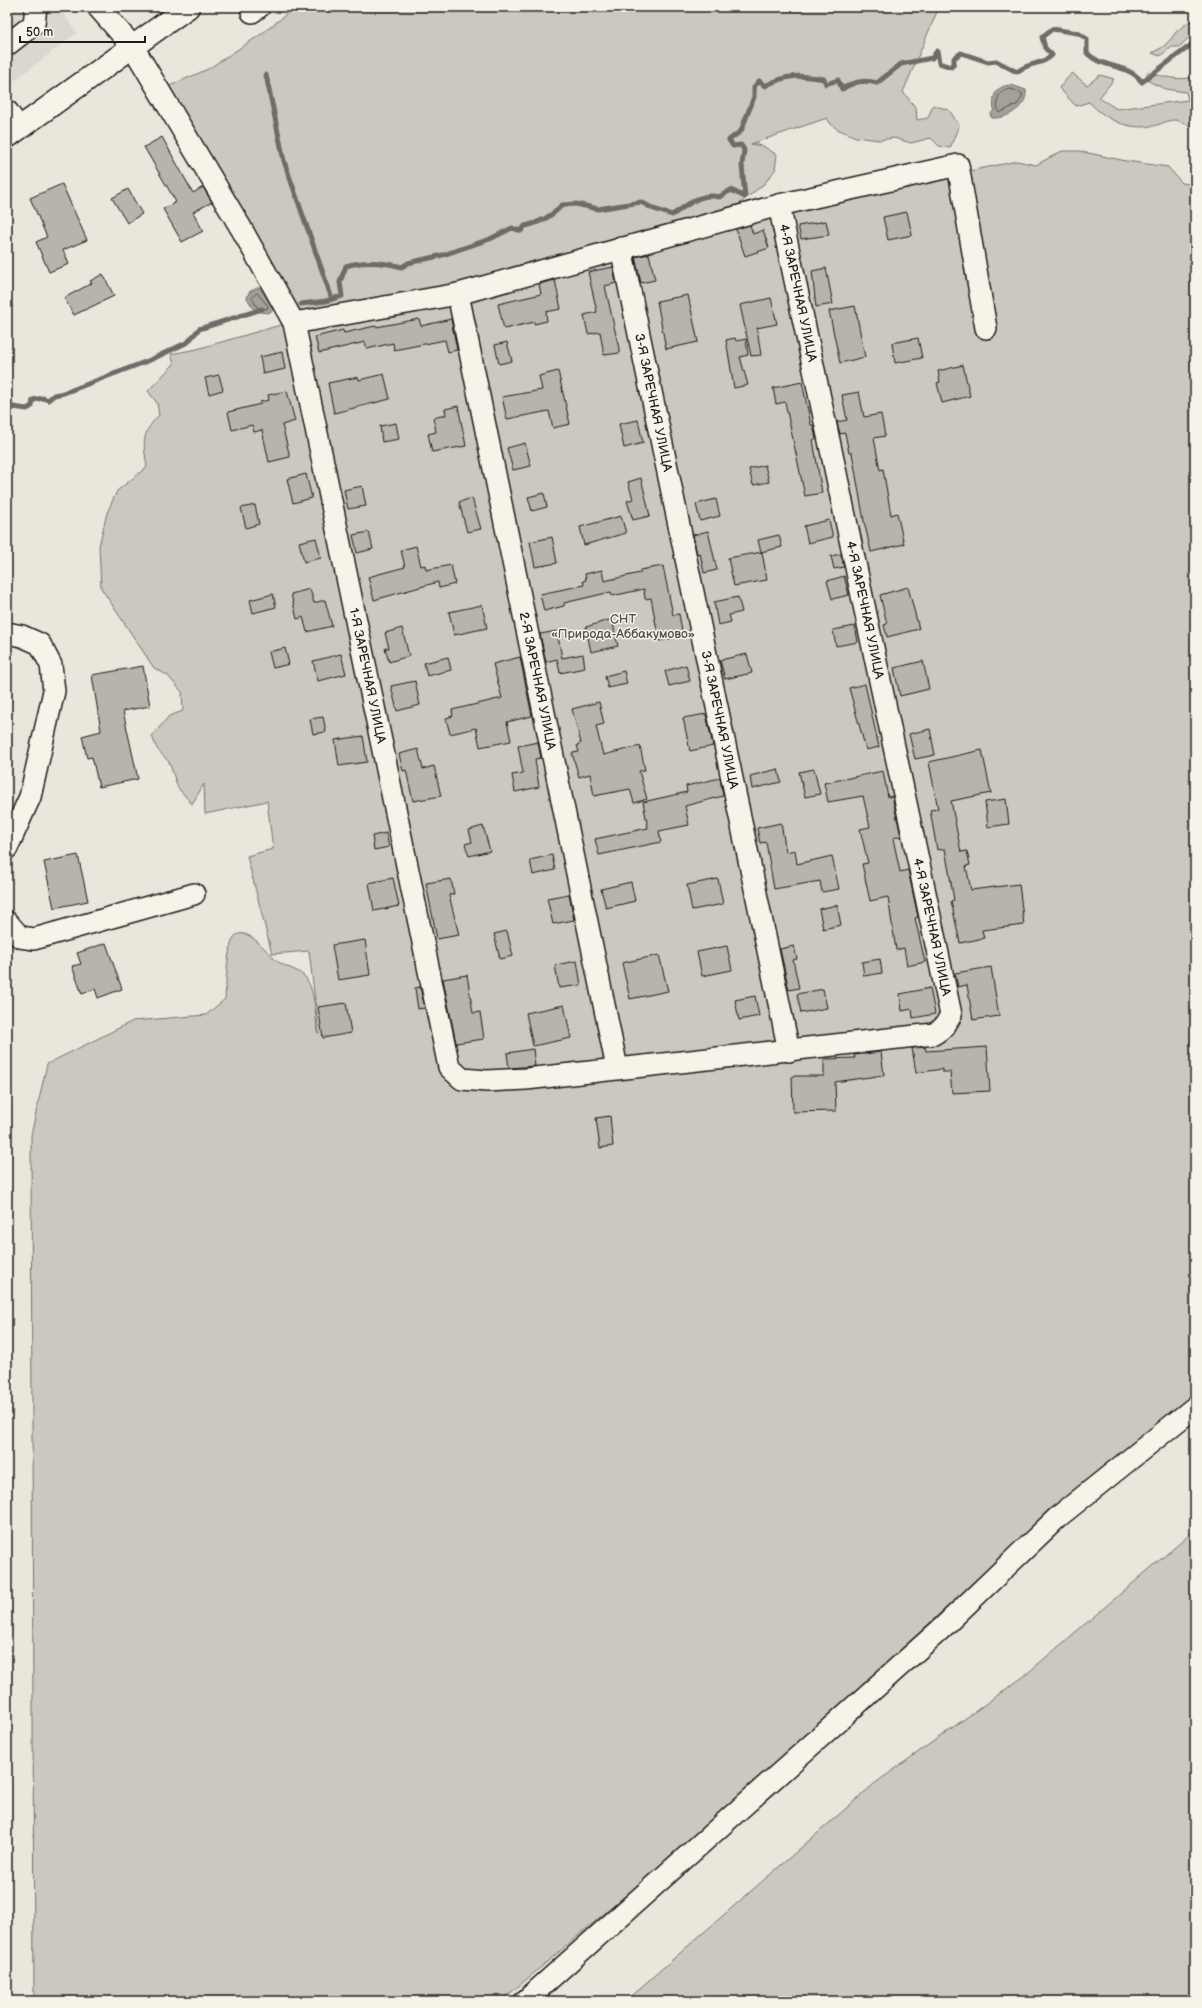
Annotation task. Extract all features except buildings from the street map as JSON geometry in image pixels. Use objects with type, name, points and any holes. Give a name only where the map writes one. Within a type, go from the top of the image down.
[{"type":"main road","points":[[11,125],[133,47],[188,7]]},
{"type":"street","points":[[7,45],[34,24],[36,7]]},
{"type":"street","name":"1-Я ЗАРЕЧНАЯ УЛИЦА","points":[[98,7],[133,47],[241,228],[294,323],[449,1067],[462,1079],[487,1081],[617,1068],[934,1034],[944,1027],[951,1015]]},
{"type":"street","points":[[294,323],[458,294],[779,205],[958,165],[986,328]]},
{"type":"street","name":"4-Я ЗАРЕЧНАЯ УЛИЦА","points":[[779,205],[951,1015]]},
{"type":"street","name":"3-Я ЗАРЕЧНАЯ УЛИЦА","points":[[621,248],[789,1050]]},
{"type":"street","name":"2-Я ЗАРЕЧНАЯ УЛИЦА","points":[[458,294],[617,1068]]},
{"type":"street","points":[[7,633],[22,636],[40,644],[51,665],[54,691],[30,797],[7,848]]},
{"type":"street","points":[[7,922],[20,937],[34,939],[194,894]]},
{"type":"street","points":[[525,2001],[941,1628],[1058,1517],[1195,1407]]},
{"type":"shaded area","points":[[7,7],[58,7],[77,33],[7,86]]},
{"type":"green space","name":"СНТ «Природа-Аббакумово»","points":[[292,7],[939,7],[903,92],[916,108],[917,120],[928,118],[933,105],[949,110],[959,125],[950,148],[939,146],[931,138],[911,143],[894,138],[879,140],[856,137],[837,129],[827,118],[751,144],[763,146],[777,155],[775,170],[764,184],[739,204],[962,156],[965,172],[1017,161],[1036,165],[1062,151],[1079,151],[1126,161],[1168,167],[1182,183],[1195,185],[1195,1397],[1056,1506],[742,1797],[501,2001],[34,2001],[31,1135],[47,1064],[133,1021],[206,1015],[225,999],[230,947],[235,936],[240,934],[246,934],[252,937],[277,961],[306,978],[313,997],[317,1032],[319,1033],[309,951],[272,954],[247,856],[273,849],[267,801],[205,814],[204,784],[192,804],[178,788],[169,762],[157,749],[152,736],[169,716],[183,711],[182,692],[167,675],[154,668],[101,588],[99,546],[107,513],[117,491],[147,467],[144,445],[146,433],[159,415],[157,403],[148,391],[174,364],[171,354],[197,349],[284,324],[165,88],[208,69],[260,35],[282,18]]},
{"type":"green space","points":[[1195,17],[1195,32],[1179,47],[1172,47],[1160,56],[1152,53],[1163,47],[1176,32]]},
{"type":"green space","points":[[1148,72],[1165,77],[1195,77],[1195,106],[1191,110],[1194,128],[1174,120],[1153,126],[1143,127],[1126,125],[1110,119],[1089,102],[1076,106],[1059,88],[1072,73],[1087,85],[1100,75],[1114,79],[1099,98],[1117,109],[1188,100],[1186,92],[1165,89],[1144,79]]},
{"type":"green space","points":[[1195,1530],[1195,2001],[625,2001],[874,1784],[1023,1677]]},
{"type":"water","points":[[1011,85],[1026,90],[1024,102],[1010,114],[998,118],[992,118],[990,115],[994,110],[994,96],[1001,87]]},
{"type":"water","points":[[259,287],[275,309],[268,313],[255,311],[247,298],[249,292]]},
{"type":"waterway","points":[[301,304],[326,301],[342,296],[340,282],[346,266],[374,262],[402,267],[408,263],[443,255],[490,239],[512,228],[521,231],[525,226],[536,223],[550,216],[562,205],[576,204],[598,209],[641,202],[654,209],[672,215],[688,204],[705,196],[719,197],[731,190],[745,197],[742,165],[744,150],[741,145],[733,146],[729,140],[741,131],[754,97],[754,87],[759,81],[765,86],[780,79],[800,76],[824,79],[826,84],[838,80],[842,89],[859,82],[867,81],[877,83],[901,64],[932,58],[937,51],[939,63],[951,67],[954,64],[954,58],[961,53],[988,62],[996,61],[1017,72],[1027,66],[1044,61],[1052,55],[1045,48],[1042,37],[1052,29],[1078,33],[1087,39],[1087,53],[1093,58],[1100,62],[1130,72],[1142,82],[1195,42]]},
{"type":"waterway","points":[[266,75],[284,161],[332,299]]},
{"type":"waterway","points":[[7,411],[13,407],[27,409],[32,406],[33,400],[43,398],[48,400],[54,395],[64,393],[150,360],[188,342],[199,329],[262,309]]}]
